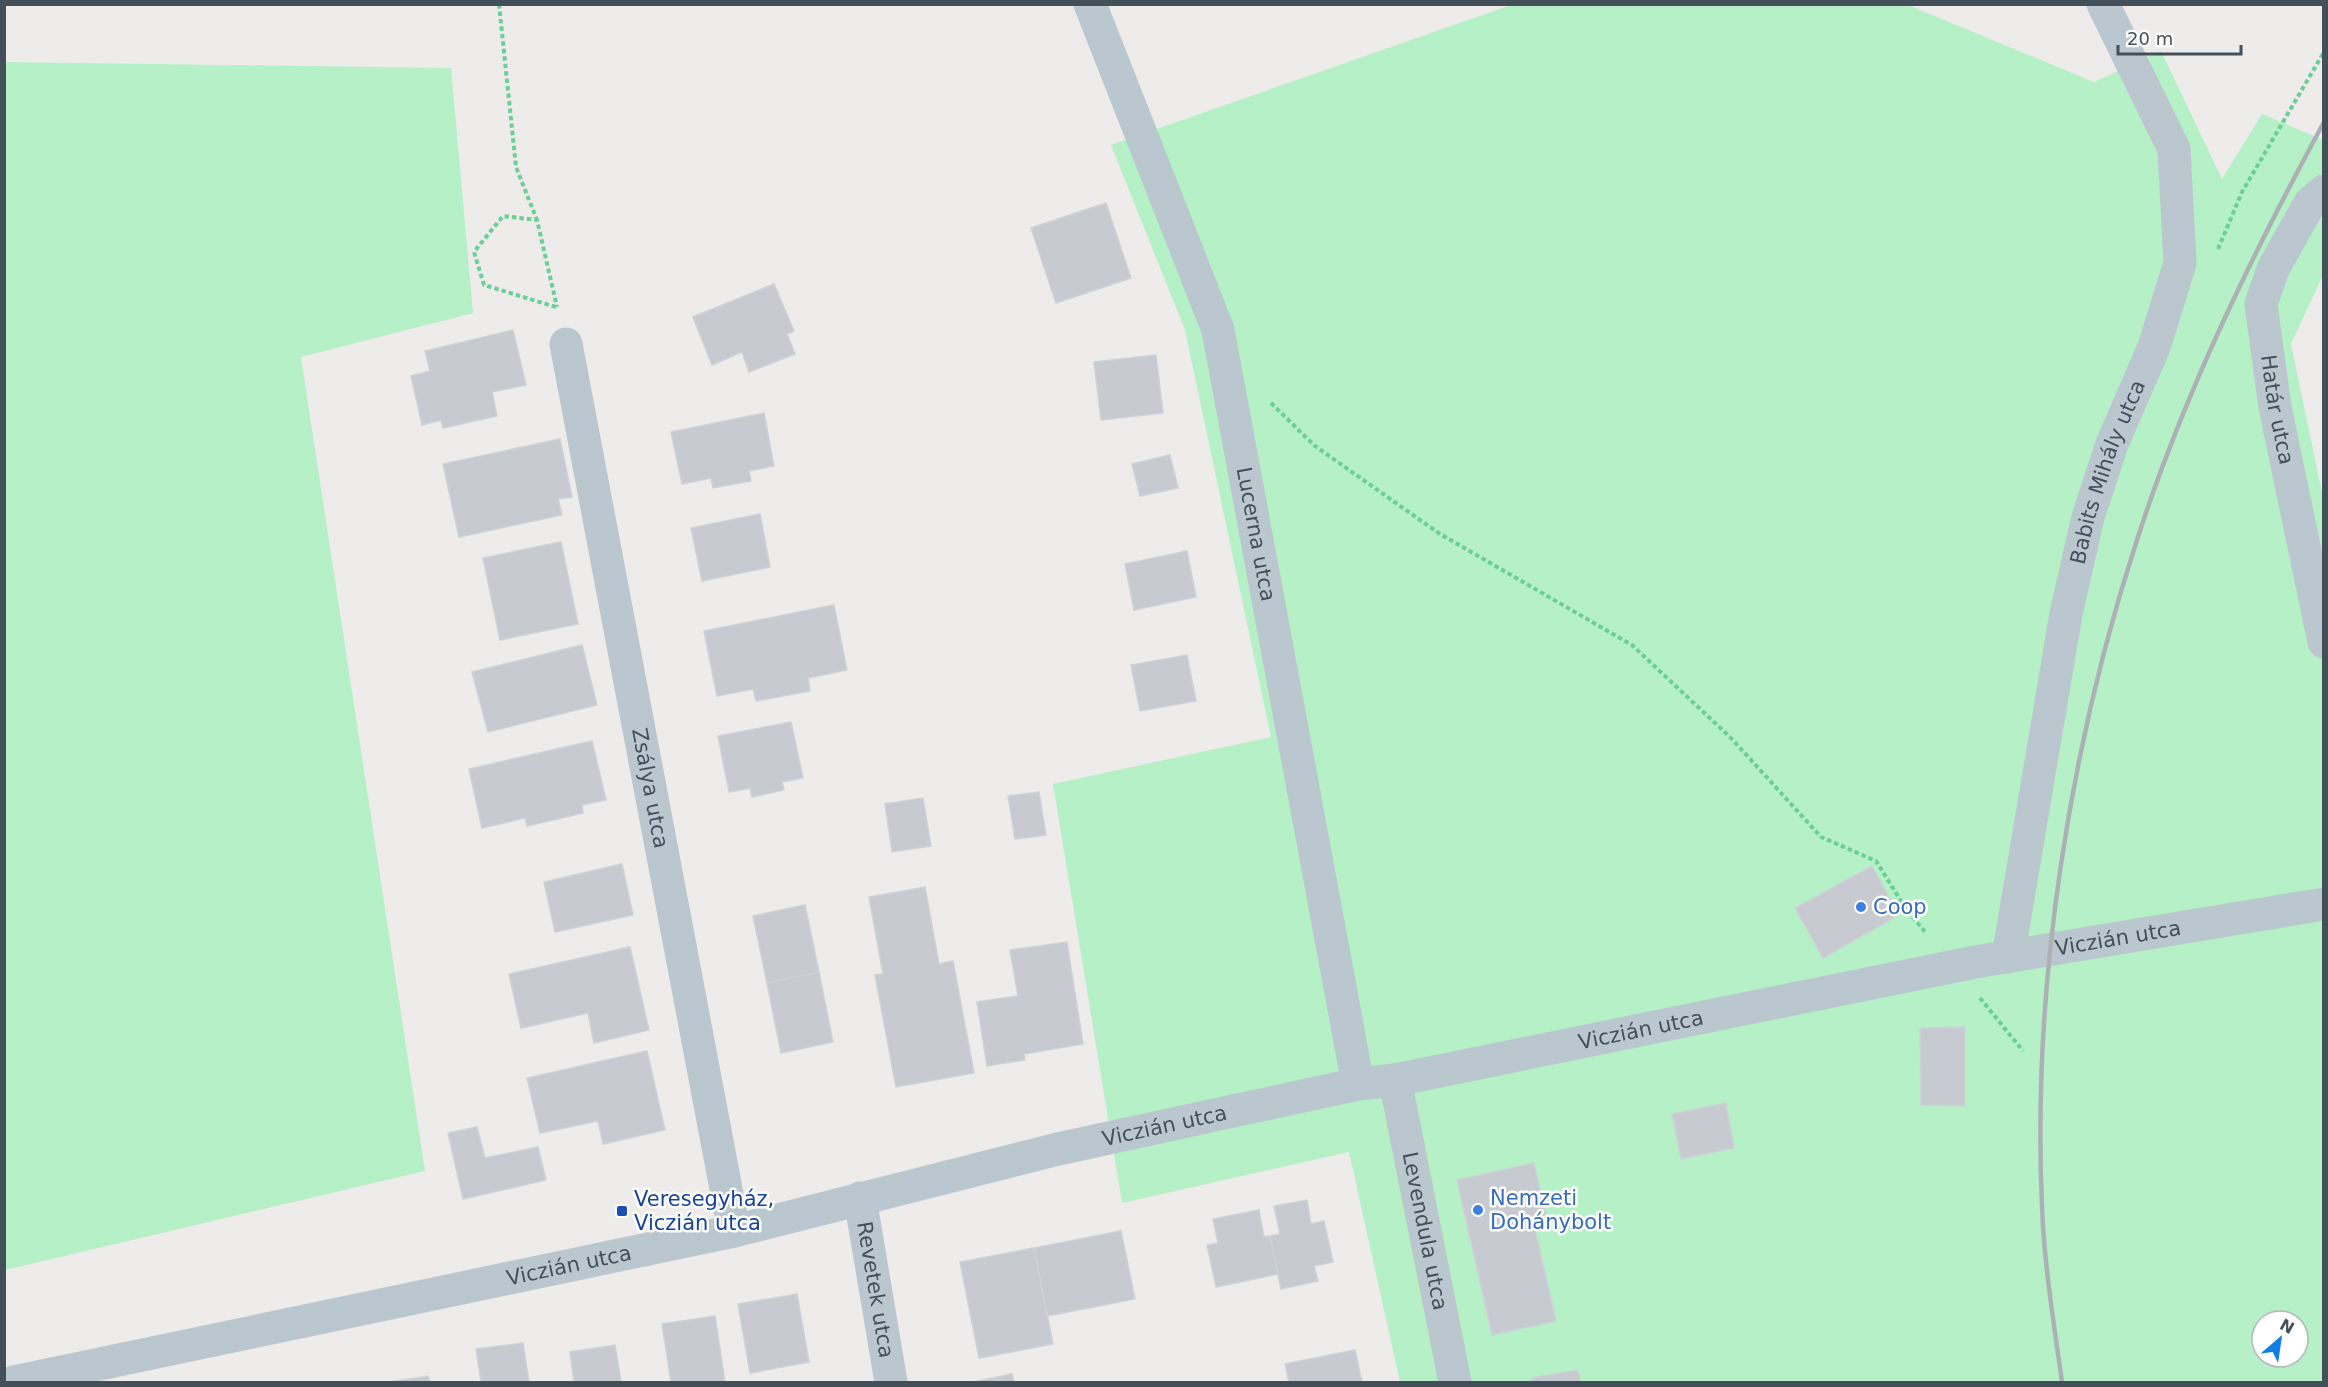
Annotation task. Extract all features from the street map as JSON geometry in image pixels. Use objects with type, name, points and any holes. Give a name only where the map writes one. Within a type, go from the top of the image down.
[{"type":"street","name":"Lucerna utca","points":[[1090,4],[1218,330],[1358,1084]]},
{"type":"street","name":"Babits Mihály utca","points":[[2008,957],[2066,614],[2088,517],[2112,444],[2154,347],[2180,263],[2174,149],[2103,4]]},
{"type":"street","name":"Határ utca","points":[[2324,191],[2310,203],[2273,269],[2261,304],[2276,407],[2324,642]]},
{"type":"street","name":"Zsálya utca","points":[[566,344],[734,1231]]},
{"type":"street","name":"Viczián utca","points":[[14,1383],[72,1376],[734,1231],[1058,1149],[1358,1084],[1395,1080],[1954,967],[2324,904]]},
{"type":"street","name":"Levendula utca","points":[[1395,1080],[1455,1383]]},
{"type":"street","name":"Revetek utca","points":[[860,1198],[891,1383]]},
{"type":"path","points":[[499,4],[516,167],[537,220],[566,344]]},
{"type":"path","points":[[2215,256],[2242,192],[2324,52]]},
{"type":"path","points":[[537,220],[503,216],[474,252],[484,285],[557,307]]},
{"type":"path","points":[[1264,396],[1315,446],[1440,534],[1632,645],[1731,738],[1821,837],[1876,861],[1906,909],[2023,1051]]},
{"type":"green space","points":[[1514,4],[1908,5],[2094,82],[2161,51],[2222,179],[2262,114],[2323,140],[2323,275],[2291,344],[2324,502],[2323,1382],[1400,1382],[1349,1152],[1122,1203],[1053,784],[1271,737],[1185,330],[1111,145]]},
{"type":"green space","points":[[4,62],[451,68],[473,313],[301,357],[425,1171],[5,1270]]},
{"type":"building","points":[[1106,203],[1131,278],[1056,303],[1031,228]]},
{"type":"building","points":[[774,284],[794,331],[787,334],[795,354],[749,372],[742,352],[712,365],[693,317]]},
{"type":"building","points":[[513,330],[526,385],[492,392],[497,416],[443,428],[441,420],[422,425],[411,376],[430,371],[425,351]]},
{"type":"building","points":[[1156,355],[1163,413],[1101,420],[1094,362]]},
{"type":"building","points":[[764,413],[774,466],[749,471],[751,481],[713,488],[711,478],[682,484],[671,432]]},
{"type":"building","points":[[560,439],[572,497],[558,499],[562,515],[459,537],[443,464]]},
{"type":"building","points":[[1170,455],[1178,488],[1140,496],[1132,464]]},
{"type":"building","points":[[760,514],[770,567],[702,581],[691,528]]},
{"type":"building","points":[[561,542],[578,624],[500,640],[483,558]]},
{"type":"building","points":[[1187,551],[1196,597],[1134,610],[1125,564]]},
{"type":"building","points":[[834,605],[847,670],[808,678],[810,691],[756,701],[753,689],[717,696],[704,631]]},
{"type":"building","points":[[582,645],[597,705],[488,732],[472,672]]},
{"type":"building","points":[[1187,655],[1196,701],[1140,711],[1131,665]]},
{"type":"building","points":[[791,722],[803,778],[782,782],[784,790],[752,797],[750,788],[729,792],[718,736]]},
{"type":"building","points":[[592,741],[606,800],[582,805],[583,813],[527,826],[525,818],[482,828],[469,769]]},
{"type":"building","points":[[1039,792],[1046,835],[1015,839],[1008,796]]},
{"type":"building","points":[[923,798],[931,846],[892,852],[885,804]]},
{"type":"building","points":[[622,864],[633,915],[555,932],[544,882]]},
{"type":"building","points":[[1872,866],[1899,915],[1823,958],[1795,908]]},
{"type":"building","points":[[925,887],[939,964],[953,961],[974,1073],[896,1087],[875,975],[883,974],[869,897]]},
{"type":"building","points":[[805,905],[819,972],[767,983],[753,916]]},
{"type":"building","points":[[1067,942],[1083,1044],[1024,1054],[1025,1060],[987,1066],[977,1002],[1018,996],[1010,950]]},
{"type":"building","points":[[630,947],[649,1030],[594,1043],[588,1013],[521,1028],[509,974]]},
{"type":"building","points":[[819,972],[833,1042],[781,1053],[767,983]]},
{"type":"building","points":[[1965,1027],[1965,1106],[1921,1105],[1920,1028]]},
{"type":"building","points":[[647,1051],[665,1130],[603,1144],[598,1121],[540,1133],[527,1078]]},
{"type":"building","points":[[1726,1103],[1734,1148],[1681,1159],[1672,1114]]},
{"type":"building","points":[[477,1127],[485,1158],[538,1147],[546,1180],[463,1199],[448,1133]]},
{"type":"building","points":[[1534,1163],[1547,1218],[1533,1221],[1556,1321],[1492,1335],[1457,1180]]},
{"type":"building","points":[[1307,1200],[1311,1224],[1324,1221],[1333,1262],[1314,1266],[1318,1281],[1281,1289],[1270,1236],[1280,1234],[1274,1206]]},
{"type":"building","points":[[1259,1210],[1264,1237],[1270,1236],[1278,1274],[1216,1287],[1207,1245],[1218,1243],[1213,1219]]},
{"type":"building","points":[[1121,1231],[1135,1299],[1047,1316],[1034,1248]]},
{"type":"building","points":[[1034,1248],[1053,1344],[979,1358],[960,1262]]},
{"type":"building","points":[[797,1294],[809,1362],[750,1373],[738,1304]]},
{"type":"building","points":[[715,1316],[725,1382],[671,1382],[662,1324]]},
{"type":"building","points":[[523,1343],[529,1382],[481,1382],[476,1349]]},
{"type":"building","points":[[615,1345],[621,1382],[574,1382],[570,1352]]},
{"type":"building","points":[[1355,1350],[1362,1382],[1289,1382],[1285,1364]]},
{"type":"building","points":[[1578,1370],[1580,1382],[1532,1382],[1531,1378]]},
{"type":"building","points":[[1012,1374],[1014,1382],[973,1382]]},
{"type":"building","points":[[428,1376],[430,1382],[389,1382]]},
{"type":"railway","points":[[2062,1382],[2045,1250],[2040,1124],[2043,1040],[2050,955],[2060,870],[2074,786],[2112,622],[2136,543],[2175,434],[2220,328],[2270,224],[2324,122]]},
{"type":"place","name":"Coop","points":[[1861,907]]},
{"type":"place","name":"Nemzeti Dohánybolt","points":[[1478,1210]]},
{"type":"place","name":"Veresegyház, Viczián utca","points":[[622,1211]]}]
